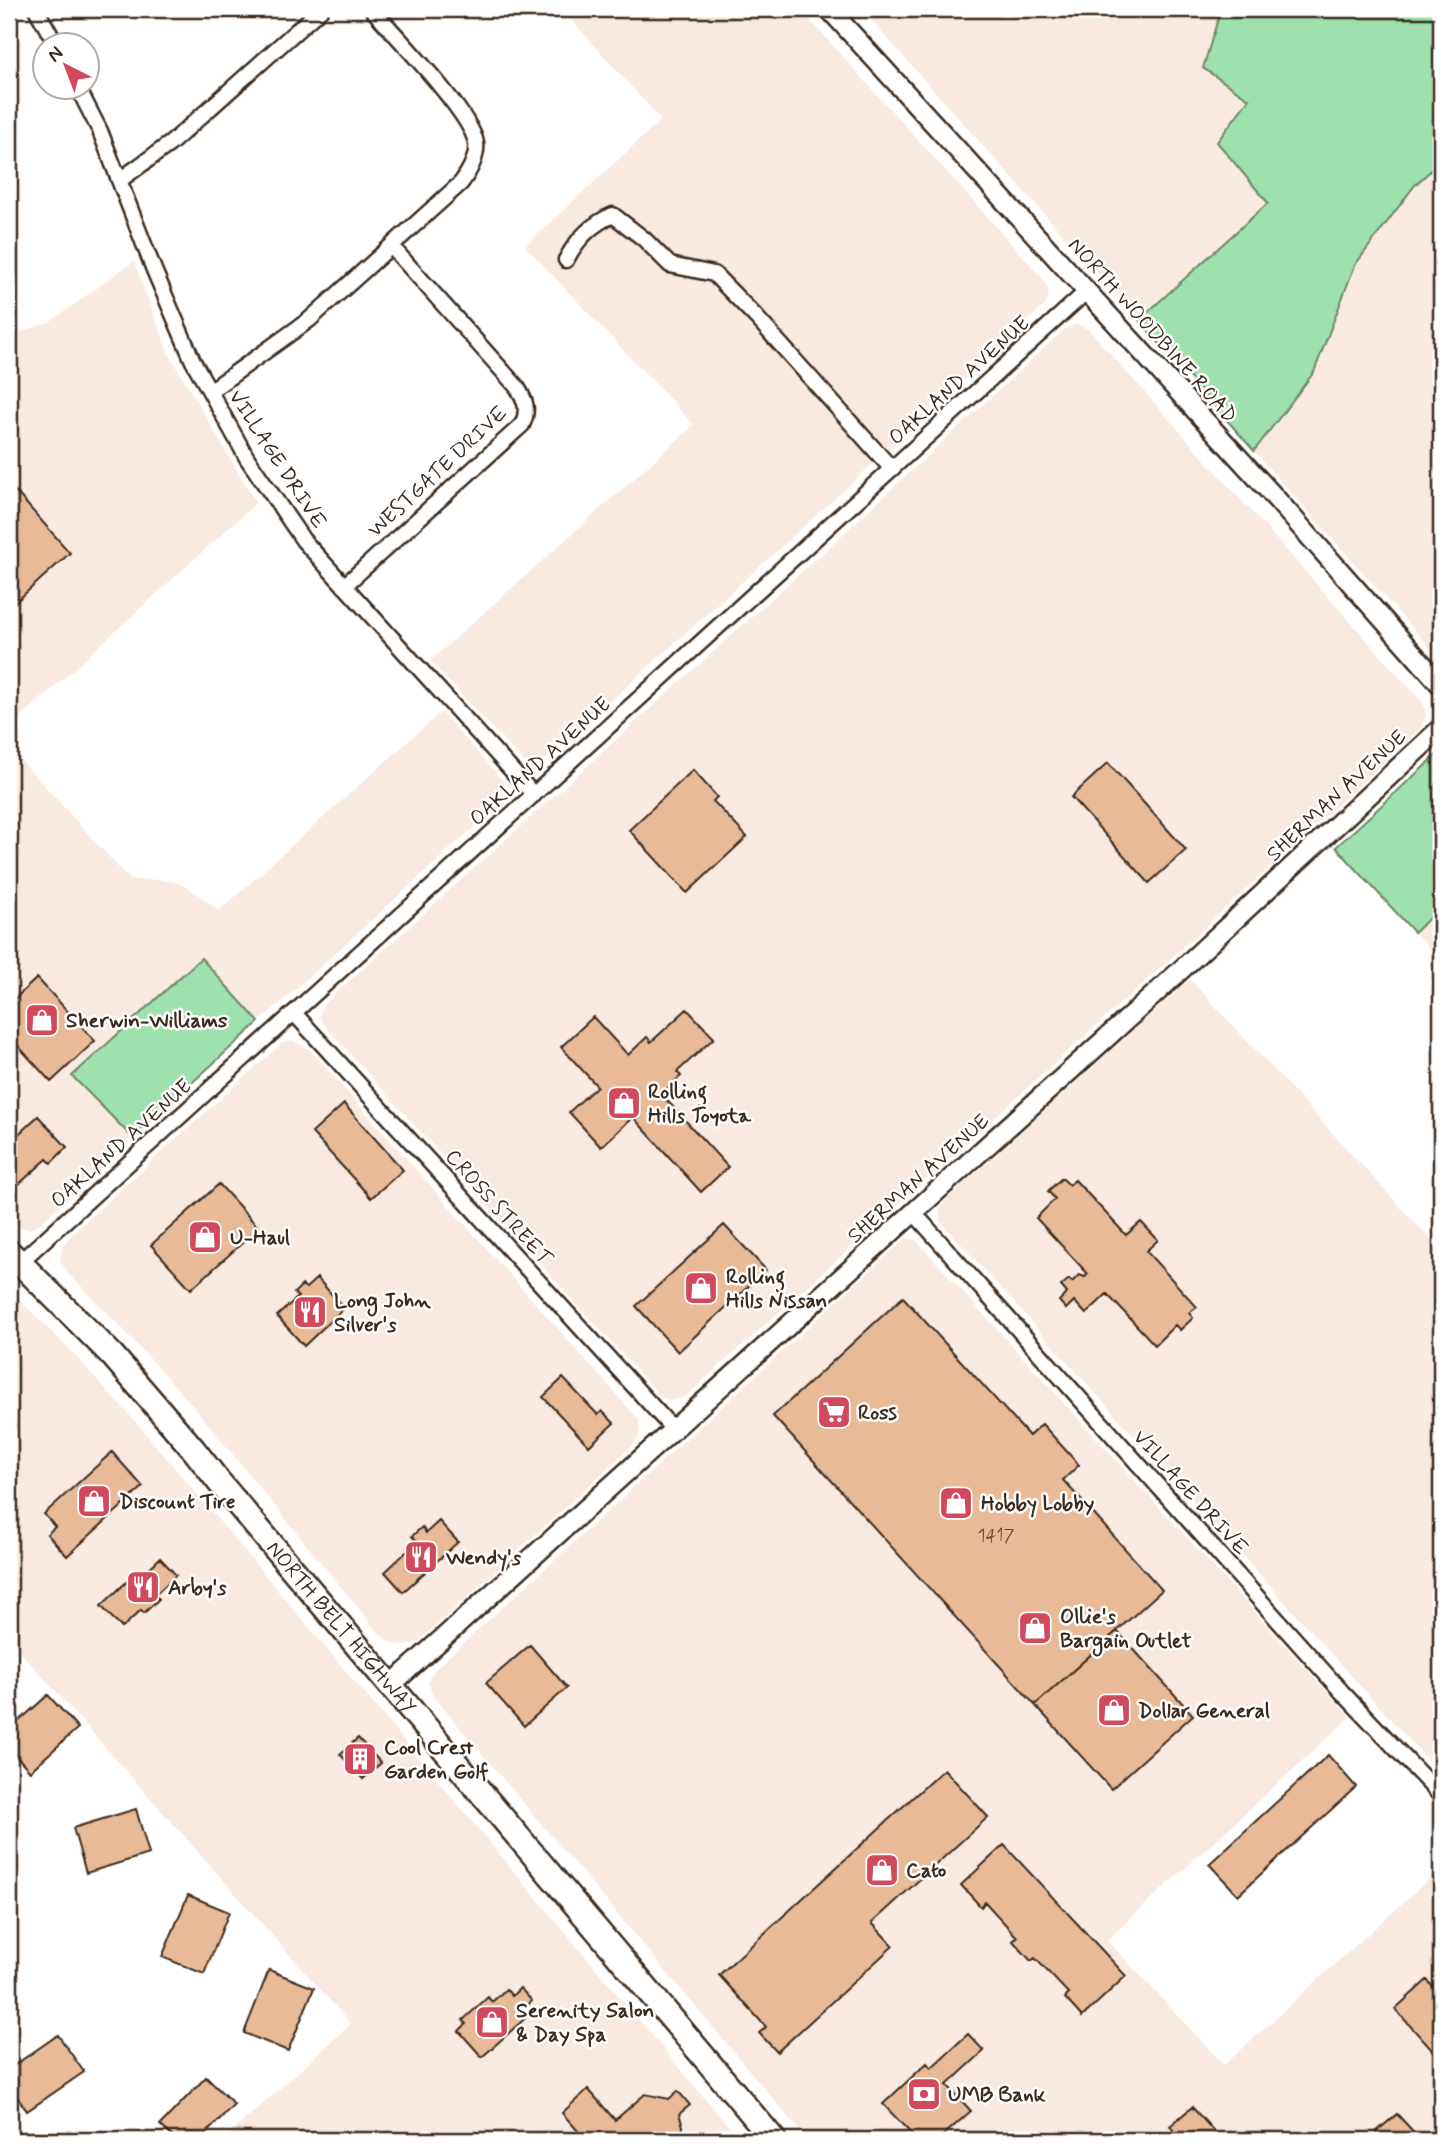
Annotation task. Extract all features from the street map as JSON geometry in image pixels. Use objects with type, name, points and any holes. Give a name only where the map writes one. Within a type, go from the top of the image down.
[{"type":"main road","name":"NORTH BELT HIGHWAY","points":[[15,1257],[112,1355],[194,1450],[774,2140]]},
{"type":"street","points":[[36,9],[49,32]]},
{"type":"street","points":[[120,180],[171,143],[321,9]]},
{"type":"street","points":[[210,391],[309,320],[461,183],[471,168],[477,145],[471,128],[451,100],[372,9]]},
{"type":"street","name":"NORTH WOODBINE ROAD","points":[[830,9],[1441,685]]},
{"type":"street","name":"VILLAGE DRIVE","points":[[85,102],[100,131],[154,271],[193,361],[247,458],[288,521],[534,795]]},
{"type":"street","points":[[566,260],[575,243],[598,220],[613,215],[644,239],[670,265],[714,274],[892,469]]},
{"type":"street","name":"WESTGATE DRIVE","points":[[344,586],[522,425],[527,413],[524,398],[517,387],[392,247]]},
{"type":"street","name":"OAKLAND AVENUE","points":[[15,1257],[294,1013],[1087,291]]},
{"type":"street","name":"SHERMAN AVENUE","points":[[391,1685],[1156,993],[1441,728]]},
{"type":"street","name":"CROSS STREET","points":[[294,1013],[673,1428]]},
{"type":"street","name":"VILLAGE DRIVE","points":[[914,1213],[1342,1692],[1441,1796]]},
{"type":"shaded area","points":[[562,9],[800,9],[1044,280],[1049,293],[1046,304],[862,474],[546,759],[532,764],[523,761],[430,661],[694,425],[525,246],[661,120]]},
{"type":"shaded area","points":[[861,9],[1221,9],[1204,68],[1249,98],[1217,142],[1269,203],[1139,320]]},
{"type":"shaded area","points":[[1441,161],[1441,660],[1254,451],[1314,372],[1355,265],[1415,185]]},
{"type":"shaded area","points":[[134,261],[168,352],[256,503],[9,728],[9,336],[50,322]]},
{"type":"shaded area","points":[[1077,324],[1089,330],[1423,703],[1426,715],[1421,728],[1180,950],[685,1397],[672,1401],[661,1397],[324,1025],[319,1015],[324,1004],[818,557],[1066,328]]},
{"type":"shaded area","points":[[441,712],[504,782],[506,792],[501,803],[259,1022],[201,958],[73,1075],[132,1137],[42,1222],[30,1229],[21,1228],[9,1218],[9,747],[130,880],[179,883],[219,911]]},
{"type":"shaded area","points":[[1441,908],[1441,961],[1414,932]]},
{"type":"shaded area","points":[[1190,979],[1441,1251],[1441,1775],[940,1221],[939,1210],[948,1198]]},
{"type":"shaded area","points":[[294,1041],[309,1049],[639,1420],[640,1434],[633,1445],[417,1643],[405,1646],[391,1643],[378,1632],[193,1406],[67,1272],[60,1260],[62,1246],[75,1231],[282,1043]]},
{"type":"shaded area","points":[[906,1238],[915,1239],[1350,1717],[1107,1940],[1224,2065],[1441,1868],[1441,2140],[808,2140],[434,1697],[428,1682],[433,1671]]},
{"type":"shaded area","points":[[9,1290],[68,1348],[142,1429],[740,2140],[223,2140],[351,2024],[9,1639]]},
{"type":"green space","points":[[1221,9],[1441,9],[1441,161],[1415,185],[1355,265],[1314,372],[1254,451],[1139,320],[1268,203],[1217,142],[1249,99],[1203,68]]},
{"type":"green space","points":[[1441,751],[1441,908],[1414,932],[1336,847]]},
{"type":"green space","points":[[201,958],[259,1022],[132,1137],[72,1076]]},
{"type":"building","points":[[9,484],[70,553],[9,608]]},
{"type":"building","points":[[1108,763],[1186,850],[1149,883],[1071,797]]},
{"type":"building","points":[[693,770],[717,797],[713,801],[747,837],[687,893],[629,830]]},
{"type":"building","points":[[9,952],[17,961],[9,969]]},
{"type":"building","name":"Sherwin-Williams","points":[[37,978],[95,1041],[51,1082],[9,1036],[9,1004]]},
{"type":"building","name":"Rolling Hills Toyota","points":[[687,1009],[714,1038],[677,1072],[681,1076],[661,1094],[728,1167],[701,1192],[633,1117],[601,1147],[569,1112],[597,1086],[561,1047],[593,1017],[628,1055],[647,1037],[651,1042]]},
{"type":"building","points":[[344,1104],[403,1170],[371,1198],[312,1133]]},
{"type":"building","points":[[38,1116],[67,1147],[51,1163],[47,1159],[9,1193],[9,1143]]},
{"type":"building","points":[[1062,1178],[1069,1185],[1075,1180],[1126,1235],[1141,1222],[1158,1240],[1146,1251],[1197,1307],[1189,1313],[1193,1318],[1180,1330],[1175,1325],[1155,1345],[1107,1294],[1086,1314],[1074,1301],[1066,1309],[1059,1301],[1067,1293],[1061,1286],[1069,1279],[1072,1282],[1079,1275],[1085,1277],[1088,1274],[1036,1218],[1055,1199],[1048,1191]]},
{"type":"building","name":"U-Haul","points":[[219,1184],[259,1228],[191,1289],[151,1245]]},
{"type":"building","name":"Rolling Hills Nissan","points":[[724,1225],[766,1270],[678,1352],[636,1306]]},
{"type":"building","name":"Long John Silver's","points":[[317,1278],[344,1308],[304,1346],[277,1316],[298,1297],[294,1293],[302,1285],[306,1288]]},
{"type":"building","points":[[903,1297],[1029,1436],[1042,1424],[1079,1465],[1063,1480],[1162,1590],[1035,1705],[773,1416]]},
{"type":"building","points":[[563,1378],[598,1415],[602,1411],[614,1423],[589,1446],[543,1397]]},
{"type":"building","name":"Discount Tire","points":[[112,1452],[143,1487],[67,1556],[47,1534],[55,1527],[44,1514]]},
{"type":"building","name":"Wendy's","points":[[439,1521],[458,1542],[403,1592],[385,1572],[417,1542],[412,1536],[422,1527],[426,1533]]},
{"type":"building","name":"Arby's","points":[[160,1558],[176,1575],[155,1595],[159,1599],[144,1613],[141,1610],[122,1628],[101,1606],[135,1574],[139,1578]]},
{"type":"building","name":"Dollar General","points":[[1117,1631],[1193,1715],[1111,1789],[1035,1705]]},
{"type":"building","points":[[530,1645],[567,1688],[524,1726],[486,1683]]},
{"type":"building","points":[[48,1695],[78,1728],[30,1771],[9,1748],[9,1730]]},
{"type":"building","name":"Cool Crest Garden Golf","points":[[358,1738],[381,1763],[363,1779],[340,1754]]},
{"type":"building","points":[[1328,1755],[1356,1787],[1238,1895],[1209,1864]]},
{"type":"building","name":"Cato","points":[[944,1769],[988,1817],[872,1923],[893,1946],[777,2052],[759,2033],[766,2027],[719,1975]]},
{"type":"building","points":[[136,1809],[149,1854],[86,1873],[73,1828]]},
{"type":"building","points":[[1004,1845],[1126,1976],[1082,2017],[1065,1998],[1069,1994],[1035,1958],[1031,1961],[1013,1941],[1017,1937],[985,1902],[981,1907],[961,1885]]},
{"type":"building","points":[[188,1895],[229,1912],[204,1974],[162,1957]]},
{"type":"building","points":[[269,1970],[314,1988],[288,2051],[244,2033]]},
{"type":"building","points":[[1427,1980],[1441,1996],[1441,2060],[1395,2009]]},
{"type":"building","name":"Serenity Salon & Day Spa","points":[[520,1988],[532,2001],[524,2008],[530,2014],[482,2057],[459,2031],[466,2024],[463,2020],[488,1997],[492,2002],[506,1989],[512,1996]]},
{"type":"building","name":"UMB Bank","points":[[968,2034],[984,2051],[947,2085],[971,2111],[938,2140],[917,2140],[883,2104],[927,2063],[931,2068]]},
{"type":"building","points":[[58,2035],[84,2072],[27,2111],[9,2085],[9,2069]]},
{"type":"building","points":[[206,2077],[234,2104],[200,2140],[176,2140],[160,2125]]},
{"type":"building","points":[[588,2089],[615,2120],[645,2094],[669,2099],[678,2091],[690,2105],[679,2114],[683,2126],[682,2136],[670,2140],[586,2140],[562,2113]]},
{"type":"building","points":[[1192,2107],[1222,2140],[1163,2140],[1174,2130],[1170,2126]]},
{"type":"building","points":[[1397,2114],[1421,2140],[1384,2140],[1376,2132]]},
{"type":"building","points":[[700,2133],[709,2140],[695,2140]]},
{"type":"place","name":"Sherwin-Williams","points":[[42,1020]]},
{"type":"place","name":"Rolling Hills Toyota","points":[[624,1103]]},
{"type":"place","name":"U-Haul","points":[[205,1237]]},
{"type":"place","name":"Rolling Hills Nissan","points":[[701,1288]]},
{"type":"place","name":"Long John Silver's","points":[[310,1312]]},
{"type":"place","name":"Ross","points":[[834,1412]]},
{"type":"place","name":"Discount Tire","points":[[94,1501]]},
{"type":"place","name":"Hobby Lobby","points":[[956,1503]]},
{"type":"place","name":"Wendy's","points":[[421,1557]]},
{"type":"place","name":"Arby's","points":[[143,1587]]},
{"type":"place","name":"Ollie's Bargain Outlet","points":[[1035,1628]]},
{"type":"place","name":"Dollar General","points":[[1114,1710]]},
{"type":"place","name":"Cool Crest Garden Golf","points":[[360,1759]]},
{"type":"place","name":"Cato","points":[[882,1870]]},
{"type":"place","name":"Serenity Salon & Day Spa","points":[[492,2022]]},
{"type":"place","name":"UMB Bank","points":[[924,2094]]}]
